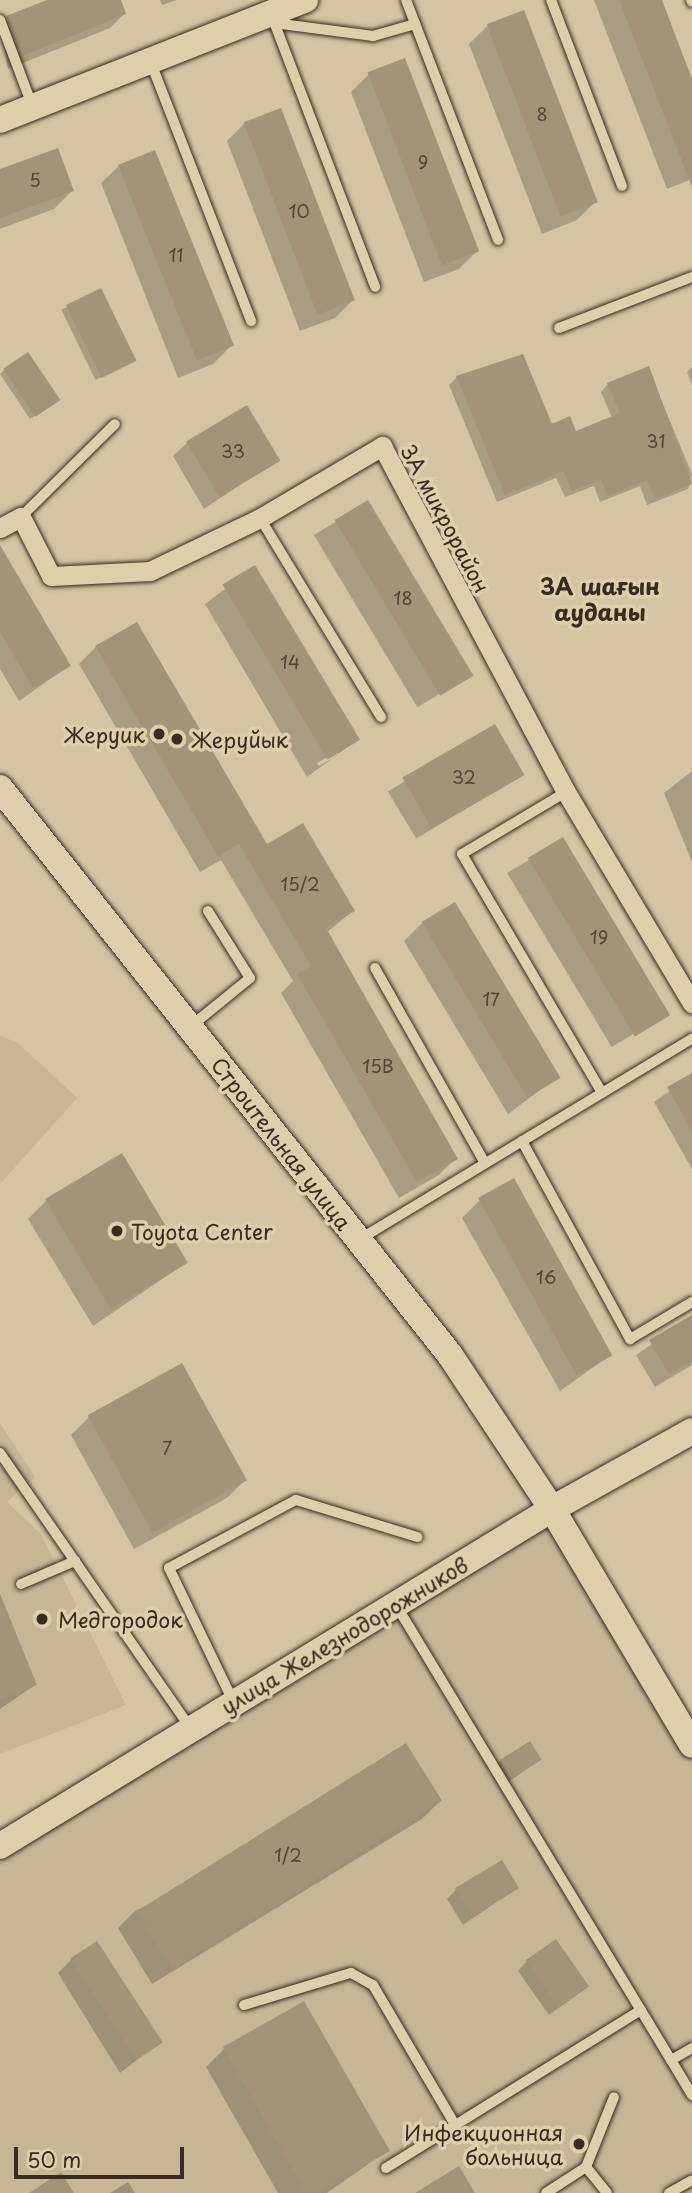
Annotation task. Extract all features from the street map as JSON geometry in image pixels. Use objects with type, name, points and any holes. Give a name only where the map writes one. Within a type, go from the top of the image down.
[{"type":"main road","points":[[0,120],[150,61],[272,18],[305,0]]},
{"type":"main road","name":"Строительная улица","points":[[0,788],[450,1355],[552,1508],[692,1745]]},
{"type":"main road","name":"улица Железнодорожников","points":[[0,1846],[552,1508],[692,1431]]},
{"type":"street","name":"3А микрорайон","points":[[21,517],[51,576],[150,571],[260,518],[382,446],[566,792],[692,1003]]},
{"type":"street","points":[[0,528],[21,517]]},
{"type":"lane","points":[[406,0],[498,240]]},
{"type":"lane","points":[[551,0],[622,186]]},
{"type":"lane","points":[[272,18],[373,36],[415,24]]},
{"type":"lane","points":[[272,18],[375,287]]},
{"type":"lane","points":[[0,20],[33,107]]},
{"type":"lane","points":[[150,61],[251,321]]},
{"type":"lane","points":[[559,328],[692,277]]},
{"type":"lane","points":[[21,517],[115,424]]},
{"type":"lane","points":[[260,518],[381,717]]},
{"type":"lane","points":[[566,792],[462,854],[602,1093]]},
{"type":"lane","points":[[191,1027],[250,978],[208,911]]},
{"type":"lane","points":[[374,968],[485,1163]]},
{"type":"lane","points":[[358,1240],[692,1039]]},
{"type":"lane","points":[[522,1141],[630,1339],[692,1302]]},
{"type":"lane","points":[[0,1453],[191,1729]]},
{"type":"lane","points":[[234,1703],[169,1568],[296,1500],[417,1537]]},
{"type":"lane","points":[[21,1584],[75,1561]]},
{"type":"lane","points":[[395,1604],[692,2095]]},
{"type":"lane","points":[[244,2005],[351,1973],[373,1985],[455,2125]]},
{"type":"lane","points":[[386,2168],[640,2010]]},
{"type":"lane","points":[[671,2060],[692,2048]]},
{"type":"lane","points":[[546,2193],[586,2167],[614,2097]]},
{"type":"lane","points":[[586,2167],[607,2193]]},
{"type":"lane","points":[[669,2193],[692,2180]]},
{"type":"shaded area","points":[[0,1036],[18,1043],[77,1098],[0,1184]]},
{"type":"shaded area","name":"Медгородок","points":[[0,1423],[35,1477],[7,1502],[41,1534],[126,1705],[0,1754]]},
{"type":"shaded area","points":[[552,1509],[692,1744],[692,2193],[0,2193],[0,1844]]},
{"type":"building","points":[[47,0],[121,0],[126,14],[22,56],[6,16]]},
{"type":"building","points":[[619,0],[662,0],[692,79],[692,187]]},
{"type":"building","points":[[524,10],[598,202],[560,217],[487,24]]},
{"type":"building","points":[[405,58],[479,251],[442,266],[368,72]]},
{"type":"building","points":[[281,108],[355,300],[317,315],[244,122]]},
{"type":"building","points":[[58,148],[74,191],[0,218],[0,169]]},
{"type":"building","points":[[155,150],[234,346],[197,361],[118,165]]},
{"type":"building","points":[[101,288],[137,361],[101,378],[66,305]]},
{"type":"building","points":[[28,352],[60,400],[36,417],[3,369]]},
{"type":"building","points":[[523,354],[552,424],[570,416],[576,431],[620,413],[607,383],[649,366],[692,484],[655,499],[647,480],[608,496],[601,480],[572,491],[564,471],[505,495],[456,376]]},
{"type":"building","points":[[247,405],[280,461],[220,497],[186,442]]},
{"type":"building","points":[[368,500],[474,676],[440,696],[335,520]]},
{"type":"building","points":[[0,545],[71,666],[33,688],[0,632]]},
{"type":"building","points":[[255,565],[360,740],[327,759],[222,585]]},
{"type":"building","points":[[137,622],[267,844],[303,823],[355,911],[326,928],[458,1159],[417,1182],[297,974],[311,966],[239,844],[218,856],[95,646]]},
{"type":"building","points":[[495,724],[524,775],[432,829],[402,778]]},
{"type":"building","points":[[563,837],[670,1015],[635,1036],[528,858]]},
{"type":"building","points":[[455,902],[561,1078],[527,1098],[422,922]]},
{"type":"building","points":[[692,1073],[692,1131],[667,1087]]},
{"type":"building","name":"Toyota Center","points":[[122,1153],[188,1263],[111,1309],[45,1199]]},
{"type":"building","points":[[514,1178],[612,1356],[577,1375],[478,1198]]},
{"type":"building","points":[[692,1315],[692,1361],[669,1374],[649,1340]]},
{"type":"building","points":[[182,1363],[247,1480],[153,1533],[88,1415]]},
{"type":"building","points":[[0,1594],[37,1685],[0,1700]]},
{"type":"building","points":[[530,1741],[542,1760],[511,1779],[499,1760]]},
{"type":"building","points":[[406,1743],[442,1801],[172,1969],[136,1912]]},
{"type":"building","points":[[502,1860],[519,1888],[472,1917],[455,1888]]},
{"type":"building","points":[[556,1939],[589,1987],[559,2008],[526,1960]]},
{"type":"building","points":[[97,1941],[163,2042],[136,2060],[70,1958]]},
{"type":"building","points":[[304,2001],[390,2151],[316,2193],[306,2193],[223,2047]]},
{"type":"building","points":[[459,2166],[475,2193],[415,2193]]},
{"type":"building","points":[[61,2172],[74,2193],[29,2193]]},
{"type":"place","name":"Жеруик","points":[[159,734]]},
{"type":"place","name":"Жеруйык","points":[[177,739]]},
{"type":"place","name":"Toyota Center","points":[[117,1231]]},
{"type":"place","name":"Медгородок","points":[[42,1619]]},
{"type":"place","name":"Инфекционная больница","points":[[579,2144]]},
{"type":"district","name":"3А шағын ауданы","points":[[600,599]]}]
